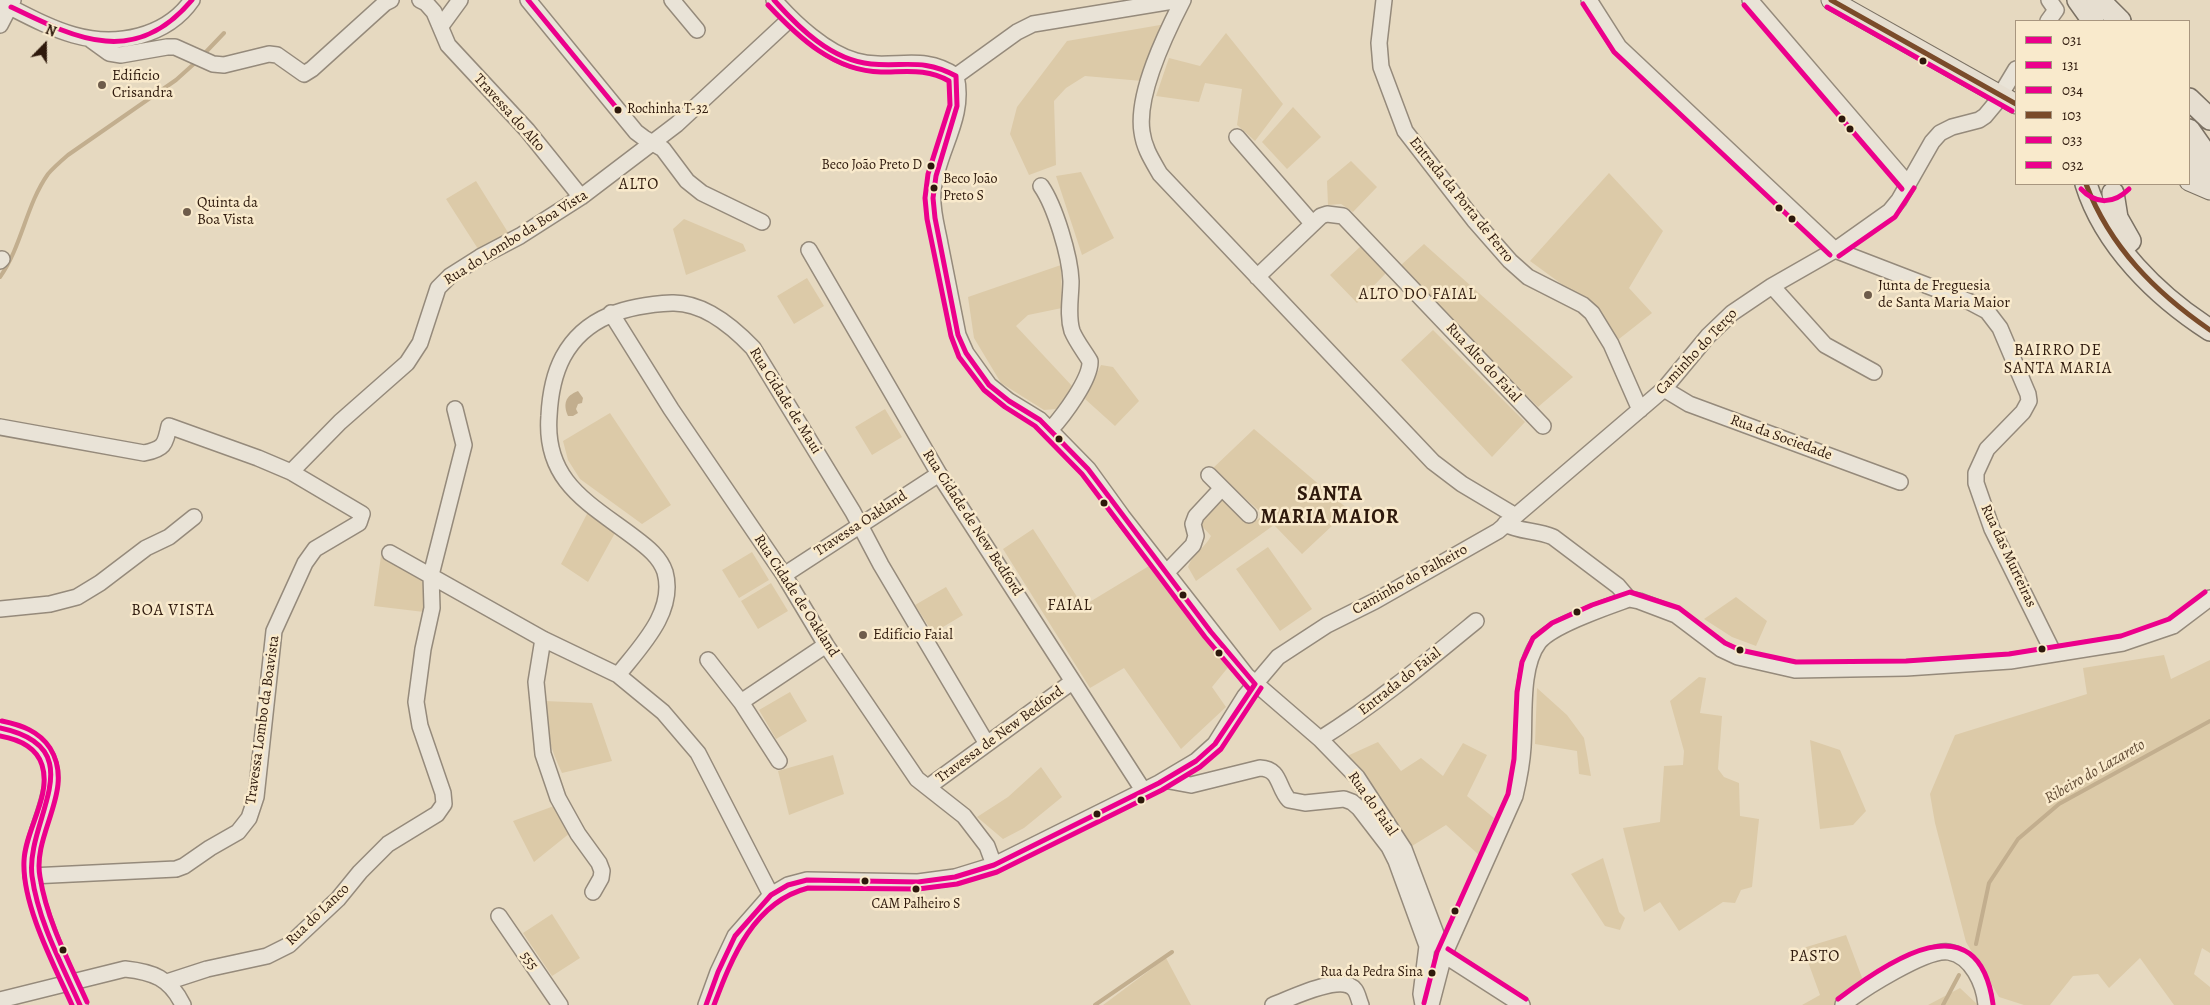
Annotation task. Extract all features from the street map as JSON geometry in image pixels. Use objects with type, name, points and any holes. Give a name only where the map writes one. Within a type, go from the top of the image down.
[{"type":"highway","points":[[2078,0],[2092,20]]},
{"type":"highway","points":[[2098,0],[2110,20]]},
{"type":"highway","points":[[2098,0],[2119,20]]},
{"type":"highway","points":[[2190,100],[2210,119]]},
{"type":"highway","points":[[2190,131],[2210,160]]},
{"type":"highway","points":[[2190,159],[2210,189]]},
{"type":"highway","points":[[2087,185],[2099,218],[2148,281],[2210,330]]},
{"type":"highway","points":[[2117,193],[2117,218],[2132,244],[2163,279],[2210,317]]},
{"type":"main road","points":[[1831,0],[2008,100]]},
{"type":"main road","points":[[2190,181],[2210,189]]},
{"type":"main road","points":[[2088,185],[2095,192],[2101,194],[2117,193]]},
{"type":"street","points":[[0,25],[8,3],[60,31],[91,40],[122,41],[154,32],[172,22],[192,0]]},
{"type":"street","points":[[91,40],[109,53],[121,55],[175,47],[213,64],[224,65],[269,54],[284,59],[304,74],[312,70],[385,3],[392,0]]},
{"type":"street","name":"Travessa do Alto","points":[[420,0],[426,3],[434,12],[448,45],[527,130],[581,197]]},
{"type":"street","points":[[441,26],[460,0]]},
{"type":"street","points":[[528,0],[636,132],[663,149],[687,181],[702,193],[762,222]]},
{"type":"street","points":[[672,0],[697,30]]},
{"type":"street","points":[[774,0],[790,19],[831,50],[856,61],[888,65],[930,63],[944,68],[956,76],[1016,32],[1033,24],[1181,0]]},
{"type":"street","points":[[1181,0],[1162,45],[1141,115],[1142,132],[1147,152],[1160,174],[1433,462],[1509,520],[1514,529],[1540,532],[1553,537],[1618,586],[1629,599]]},
{"type":"street","name":"Entrada da Porta de Ferro","points":[[1384,0],[1379,42],[1381,67],[1405,131],[1474,220],[1510,260],[1528,277],[1583,306],[1592,313],[1612,344],[1640,410]]},
{"type":"street","name":"Rua das Murteiras","points":[[1589,0],[1619,47],[1835,250],[1970,302],[1987,311],[2000,328],[2028,394],[2029,401],[2023,412],[1987,449],[1976,473],[1976,483],[1992,528],[2053,652]]},
{"type":"street","points":[[1750,0],[1908,184]]},
{"type":"street","points":[[2049,0],[2056,10],[2049,20]]},
{"type":"street","name":"Rua do Lombo da Boa Vista","points":[[291,472],[340,422],[407,363],[420,343],[438,288],[443,282],[480,257],[520,236],[581,197],[677,124],[790,19]]},
{"type":"street","name":"Caminho do Terço","points":[[1509,520],[1664,389],[1708,336],[1732,313],[1772,286],[1835,250],[1890,211],[1940,133],[1952,127],[1980,120],[1995,104],[2008,100],[2015,73]]},
{"type":"street","name":"Rua do Faial","points":[[956,76],[959,95],[956,116],[941,158],[933,191],[933,212],[958,335],[966,353],[989,385],[1051,429],[1088,469],[1211,632],[1255,684],[1320,739],[1357,778],[1404,849],[1444,955]]},
{"type":"street","points":[[1237,137],[1312,223]]},
{"type":"street","points":[[1041,186],[1050,200],[1067,259],[1071,278],[1070,316],[1072,330],[1090,360],[1084,382],[1051,429]]},
{"type":"street","name":"Rua Alto do Faial","points":[[1257,276],[1312,223],[1327,214],[1342,216],[1543,426]]},
{"type":"street","name":"Rua Cidade de New Bedford","points":[[809,250],[939,474],[1143,790]]},
{"type":"street","points":[[1772,286],[1825,345],[1874,372]]},
{"type":"street","name":"Rua Cidade de Maui","points":[[618,675],[654,629],[663,609],[666,590],[665,572],[659,560],[647,547],[581,498],[564,480],[552,454],[548,428],[550,394],[557,368],[568,348],[585,330],[612,313],[644,304],[675,303],[697,308],[718,318],[737,331],[753,348],[853,512],[858,525],[987,744]]},
{"type":"street","name":"Rua Cidade de Oakland","points":[[612,313],[671,409],[784,575],[826,644],[917,779],[964,816],[977,830],[987,846],[994,865]]},
{"type":"street","name":"Rua da Sociedade","points":[[1664,389],[1689,404],[1900,482]]},
{"type":"street","points":[[431,576],[464,445],[455,409]]},
{"type":"street","points":[[0,427],[144,453],[157,451],[165,443],[169,426],[291,472]]},
{"type":"street","name":"Travessa Lombo da Boavista","points":[[31,876],[176,869],[184,866],[210,848],[229,839],[238,832],[249,818],[256,797],[274,631],[305,563],[315,549],[347,531],[359,523],[362,518],[359,510],[291,472]]},
{"type":"street","name":"Travessa Oakland","points":[[784,575],[939,474]]},
{"type":"street","points":[[1209,475],[1249,515]]},
{"type":"street","points":[[1166,573],[1193,545],[1196,536],[1192,524],[1196,516],[1222,488]]},
{"type":"street","points":[[0,609],[50,604],[78,597],[100,583],[146,548],[170,537],[194,517]]},
{"type":"street","name":"Caminho do Palheiro","points":[[706,1005],[718,972],[735,936],[771,895],[788,885],[807,880],[918,882],[955,877],[994,865],[1164,780],[1196,761],[1215,744],[1255,684],[1278,657],[1301,640],[1489,537],[1509,520]]},
{"type":"street","points":[[390,553],[543,639],[618,675],[663,712],[698,753],[771,895]]},
{"type":"street","name":"Rua do Lanco","points":[[167,982],[207,969],[267,956],[290,945],[338,899],[360,872],[388,844],[437,814],[444,804],[443,793],[420,726],[416,702],[422,649],[432,608],[431,576]]},
{"type":"street","points":[[1431,1005],[1444,955],[1515,796],[1521,772],[1527,672],[1532,655],[1540,641],[1570,622],[1629,599],[1676,615],[1721,649],[1738,657],[1795,670],[1915,668],[2010,661],[2053,652],[2123,643],[2173,626],[2210,598]]},
{"type":"street","name":"Entrada do Faial","points":[[1320,739],[1391,691],[1476,621]]},
{"type":"street","points":[[543,639],[536,682],[543,754],[558,798],[602,871],[601,878],[593,892]]},
{"type":"street","points":[[741,702],[826,644]]},
{"type":"street","points":[[708,660],[741,702],[779,761]]},
{"type":"street","name":"Travessa de New Bedford","points":[[928,787],[1072,682]]},
{"type":"street","points":[[0,728],[21,733],[34,740],[49,756],[53,780],[33,846],[31,876],[47,927],[80,1005]]},
{"type":"street","points":[[1164,780],[1191,785],[1260,768],[1273,771],[1289,800],[1305,803],[1344,799],[1360,808],[1389,847],[1396,860],[1426,946],[1422,994],[1423,1005]]},
{"type":"street","name":"555","points":[[499,916],[560,1005]]},
{"type":"street","points":[[1843,1005],[1887,976],[1934,953],[1949,952],[1970,964],[1981,986],[1986,1003]]},
{"type":"street","points":[[1444,955],[1522,1005]]},
{"type":"street","points":[[0,1000],[125,968],[146,972],[167,982],[183,1005]]},
{"type":"street","points":[[1274,1005],[1322,987],[1346,984],[1355,990],[1361,1005]]},
{"type":"shaded area","points":[[1166,24],[1142,81],[1085,76],[1066,88],[1054,101],[1056,165],[1029,175],[1010,134],[1017,107],[1067,41]]},
{"type":"shaded area","points":[[1226,33],[1283,104],[1255,141],[1237,125],[1242,89],[1205,83],[1199,102],[1156,96],[1169,58],[1200,66]]},
{"type":"shaded area","points":[[1293,107],[1321,137],[1287,169],[1262,142]]},
{"type":"shaded area","points":[[1351,161],[1377,187],[1353,212],[1341,204],[1328,205],[1327,181]]},
{"type":"shaded area","points":[[1081,172],[1114,238],[1082,255],[1056,176]]},
{"type":"shaded area","points":[[1609,173],[1663,231],[1629,288],[1652,313],[1619,339],[1578,296],[1530,261]]},
{"type":"shaded area","points":[[476,181],[509,234],[480,252],[446,199]]},
{"type":"shaded area","points":[[684,219],[743,244],[746,251],[686,275],[673,229]]},
{"type":"shaded area","points":[[1424,244],[1573,377],[1538,407],[1400,266]]},
{"type":"shaded area","points":[[1362,245],[1386,273],[1357,303],[1330,275]]},
{"type":"shaded area","points":[[1061,265],[1062,308],[1028,315],[1016,326],[1073,387],[1056,409],[1044,410],[1001,383],[974,338],[968,297]]},
{"type":"shaded area","points":[[807,278],[824,306],[794,324],[777,296]]},
{"type":"shaded area","points":[[1433,330],[1525,422],[1492,457],[1401,360]]},
{"type":"shaded area","points":[[1101,365],[1113,367],[1139,401],[1115,426],[1085,399]]},
{"type":"shaded area","points":[[578,391],[583,398],[582,403],[578,404],[576,409],[578,413],[568,416],[566,401],[570,395]]},
{"type":"shaded area","points":[[885,409],[902,437],[872,455],[855,427]]},
{"type":"shaded area","points":[[610,413],[671,505],[642,524],[580,479],[568,460],[563,441]]},
{"type":"shaded area","points":[[1254,429],[1349,510],[1302,554],[1274,525],[1196,581],[1188,567],[1192,558],[1211,536],[1202,526],[1201,521],[1223,500],[1251,524],[1264,515],[1212,469]]},
{"type":"shaded area","points":[[588,512],[615,533],[588,582],[561,564]]},
{"type":"shaded area","points":[[1033,529],[1083,606],[1149,566],[1230,665],[1212,687],[1226,707],[1181,749],[1124,668],[1090,688],[1003,549]]},
{"type":"shaded area","points":[[1268,547],[1312,609],[1280,631],[1236,569]]},
{"type":"shaded area","points":[[752,552],[769,580],[739,598],[722,570]]},
{"type":"shaded area","points":[[381,556],[411,568],[422,578],[428,592],[424,612],[374,606]]},
{"type":"shaded area","points":[[771,583],[788,611],[758,629],[741,601]]},
{"type":"shaded area","points":[[946,587],[963,615],[933,633],[915,605]]},
{"type":"shaded area","points":[[1736,597],[1767,621],[1756,646],[1732,637],[1704,619]]},
{"type":"shaded area","points":[[2164,655],[2171,679],[2210,660],[2210,953],[2202,948],[2194,974],[2210,987],[2210,1005],[2174,1005],[2140,958],[2109,988],[2098,974],[2073,976],[2050,1005],[2024,1005],[1999,997],[1966,942],[1935,823],[1930,794],[1955,735],[2087,694],[2083,668]]},
{"type":"shaded area","points":[[1699,677],[1706,678],[1700,713],[1722,716],[1718,769],[1724,777],[1739,783],[1740,816],[1759,819],[1752,887],[1741,890],[1735,903],[1723,902],[1679,931],[1660,902],[1644,912],[1623,828],[1660,822],[1664,766],[1683,765],[1684,751],[1670,701]]},
{"type":"shaded area","points":[[1537,688],[1567,715],[1584,738],[1591,776],[1579,774],[1577,751],[1535,744]]},
{"type":"shaded area","points":[[790,692],[807,721],[776,739],[759,710]]},
{"type":"shaded area","points":[[544,701],[592,703],[612,761],[562,773],[549,738],[545,720]]},
{"type":"shaded area","points":[[1810,740],[1840,750],[1866,811],[1853,825],[1820,829]]},
{"type":"shaded area","points":[[1378,742],[1401,771],[1421,758],[1443,776],[1463,743],[1487,755],[1467,796],[1494,818],[1479,855],[1446,825],[1412,846],[1366,776],[1345,757]]},
{"type":"shaded area","points":[[833,755],[844,794],[789,815],[778,771]]},
{"type":"shaded area","points":[[1041,767],[1062,797],[1024,828],[1003,839],[977,817],[1008,797]]},
{"type":"shaded area","points":[[554,806],[570,833],[534,862],[513,821]]},
{"type":"shaded area","points":[[1603,858],[1619,912],[1625,918],[1620,930],[1605,926],[1571,874]]},
{"type":"shaded area","points":[[552,914],[580,958],[552,976],[523,933]]},
{"type":"shaded area","points":[[1846,935],[1864,983],[1837,1005],[1802,1005],[1820,995],[1803,948]]},
{"type":"shaded area","points":[[1166,958],[1191,1005],[1103,1005]]},
{"type":"shaded area","points":[[1960,988],[1978,1005],[1928,1005]]},
{"type":"waterway","points":[[203,55],[224,33]]},
{"type":"waterway","points":[[0,277],[14,252],[34,199],[50,171],[68,155],[176,80],[196,62]]},
{"type":"waterway","name":"Ribeiro do Lazareto","points":[[1976,944],[1989,883],[2018,839],[2059,804],[2210,721]]},
{"type":"waterway","points":[[1095,1005],[1172,952]]},
{"type":"waterway","name":"Ribeiro do Lazareto","points":[[1943,1005],[1959,975]]},
{"type":"transit line","name":"032","points":[[11,7],[35,19],[82,37],[105,41],[127,41],[149,34],[171,21],[192,0]]},
{"type":"transit line","name":"032","points":[[528,0],[620,112]]},
{"type":"transit line","name":"031","points":[[774,0],[805,32],[842,56],[871,64],[924,65],[944,70],[956,76],[957,106],[936,176],[933,198],[935,218],[958,335],[966,353],[989,385],[1009,401],[1040,420],[1088,469],[1211,632],[1255,684]]},
{"type":"transit line","name":"103","points":[[1831,0],[2015,103]]},
{"type":"transit line","name":"033","points":[[1583,4],[1614,52],[1830,255]]},
{"type":"transit line","name":"131","points":[[768,5],[805,40],[833,59],[848,66],[881,72],[924,72],[949,81],[950,105],[928,174],[925,198],[927,219],[951,336],[959,357],[984,390],[1005,407],[1035,426],[1082,474],[1205,637],[1249,689]]},
{"type":"transit line","name":"033","points":[[1744,5],[1902,189]]},
{"type":"transit line","name":"033","points":[[1827,7],[2012,111]]},
{"type":"transit line","name":"103","points":[[2086,185],[2108,228],[2136,266],[2171,300],[2210,330]]},
{"type":"transit line","name":"033","points":[[1839,256],[1895,217],[1914,188]]},
{"type":"transit line","name":"033","points":[[2081,189],[2093,198],[2105,201],[2117,198],[2129,189]]},
{"type":"transit line","name":"034","points":[[1424,1003],[1437,952],[1508,794],[1514,759],[1517,692],[1522,662],[1533,638],[1552,623],[1592,605],[1630,592],[1679,608],[1725,643],[1740,650],[1796,662],[1906,661],[2009,654],[2121,636],[2169,619],[2205,592]]},
{"type":"transit line","name":"031","points":[[706,1005],[718,972],[735,936],[771,895],[788,885],[807,880],[918,882],[955,877],[994,865],[1159,783],[1196,761],[1215,744],[1255,684]]},
{"type":"transit line","name":"131","points":[[714,1005],[737,951],[748,934],[773,905],[789,895],[808,888],[918,889],[957,884],[997,872],[1162,790],[1200,767],[1221,749],[1261,688]]},
{"type":"transit line","name":"034","points":[[2,721],[23,727],[41,737],[50,748],[57,764],[56,796],[42,844],[39,861],[40,877],[53,925],[87,1002]]},
{"type":"transit line","name":"031","points":[[0,728],[29,738],[45,752],[50,769],[49,789],[33,854],[32,876],[45,926],[80,1005]]},
{"type":"transit line","name":"131","points":[[0,736],[13,739],[31,748],[42,765],[44,789],[25,849],[25,878],[28,896],[48,953],[72,1005]]},
{"type":"transit line","name":"034","points":[[1838,999],[1881,969],[1905,956],[1929,948],[1951,946],[1969,954],[1984,972],[1993,1004]]},
{"type":"transit line","name":"034","points":[[1448,949],[1526,999]]},
{"type":"place","name":"Edificio Crisandra","points":[[102,85]]},
{"type":"place","name":"Rochinha T-32","points":[[618,110]]},
{"type":"place","name":"Beco João Preto D","points":[[931,166]]},
{"type":"place","name":"Beco João Preto S","points":[[934,188]]},
{"type":"place","name":"Quinta da Boa Vista","points":[[187,212]]},
{"type":"place","name":"Junta de Freguesia de Santa Maria Maior","points":[[1868,295]]},
{"type":"place","name":"Edifício Faial","points":[[863,635]]},
{"type":"place","name":"CAM Palheiro S","points":[[916,889]]},
{"type":"place","name":"Rua da Pedra Sina","points":[[1432,973]]},
{"type":"district","name":"ALTO","points":[[639,185]]},
{"type":"district","name":"ALTO DO FAIAL","points":[[1418,295]]},
{"type":"district","name":"BAIRRO DE SANTA MARIA","points":[[2058,360]]},
{"type":"district","name":"SANTA MARIA MAIOR","points":[[1330,506]]},
{"type":"district","name":"FAIAL","points":[[1070,606]]},
{"type":"district","name":"BOA VISTA","points":[[173,611]]},
{"type":"district","name":"PASTO","points":[[1815,957]]}]
